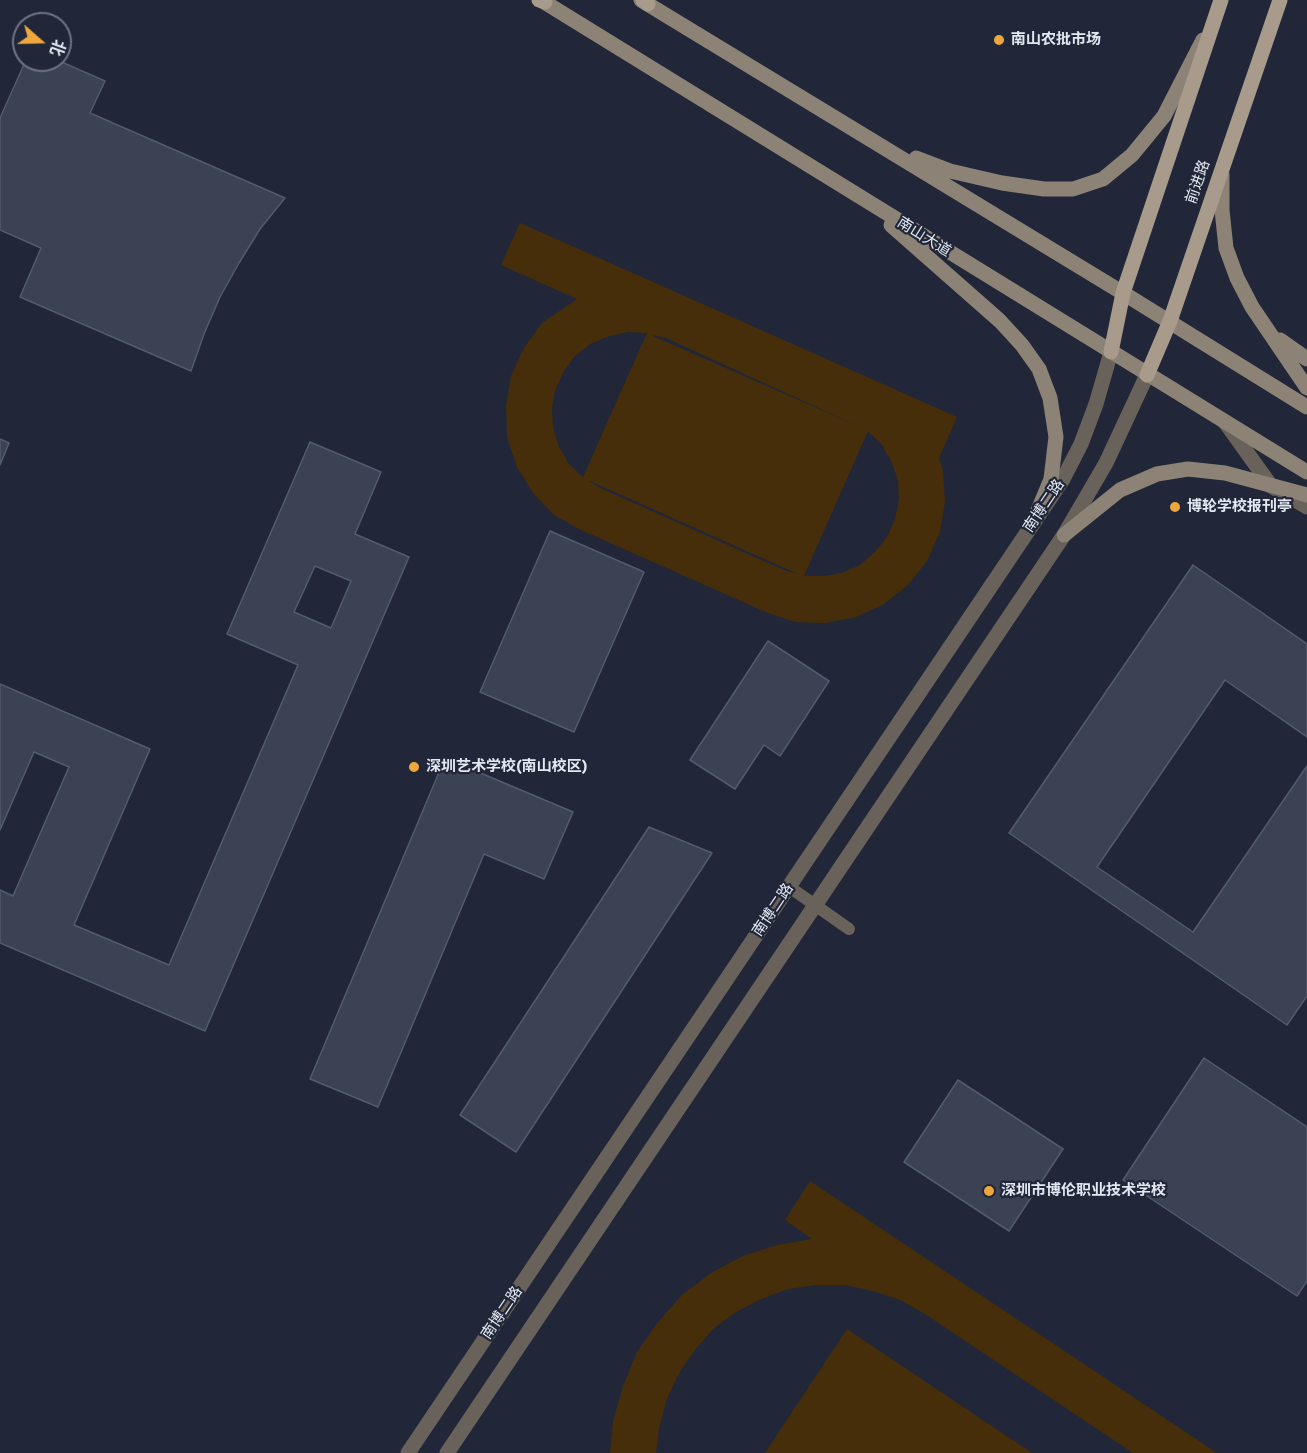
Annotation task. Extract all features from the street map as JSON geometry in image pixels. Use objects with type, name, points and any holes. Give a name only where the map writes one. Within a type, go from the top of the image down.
[{"type":"main road","name":"前进路","points":[[1147,375],[1170,321],[1280,0]]},
{"type":"main road","name":"南山大道","points":[[542,1],[1307,472]]},
{"type":"main road","points":[[646,1],[1307,407]]},
{"type":"main road","points":[[877,143],[950,171],[1002,183],[1044,189],[1073,189],[1103,179],[1132,155],[1164,116],[1218,7]]},
{"type":"main road","points":[[1111,352],[1123,292],[1218,7]]},
{"type":"main road","points":[[1222,167],[1222,210],[1226,248],[1237,278],[1246,297],[1307,388]]},
{"type":"main road","points":[[859,197],[1000,321],[1023,345],[1039,369],[1050,398],[1056,437],[1051,479],[1034,520]]},
{"type":"main road","points":[[1267,328],[1307,359]]},
{"type":"main road","points":[[1064,535],[1120,490],[1157,474],[1188,469],[1225,473],[1307,495]]},
{"type":"street","name":"南博二路","points":[[408,1453],[1063,479],[1081,444],[1096,404],[1111,352]]},
{"type":"street","name":"南博二路","points":[[447,1453],[1064,535],[1106,463],[1147,375]]},
{"type":"street","points":[[1225,422],[1271,486],[1307,507]]},
{"type":"lane","points":[[788,886],[849,928]]},
{"type":"shaded area","points":[[520,223],[957,417],[939,458],[943,471],[945,502],[940,532],[927,561],[908,585],[884,604],[856,617],[826,623],[795,622],[768,613],[579,529],[554,515],[533,493],[517,467],[507,437],[506,406],[511,376],[524,348],[542,323],[577,299],[501,265]],"holes":[[[628,332],[647,333],[583,477],[569,464],[559,447],[553,428],[552,409],[555,390],[564,371],[575,356],[590,344],[609,336]],[[653,336],[666,338],[860,427]],[[868,431],[882,445],[898,480],[899,499],[895,519],[887,537],[860,565],[842,573],[804,576]],[[589,481],[798,574],[784,570],[600,488]]]},
{"type":"shaded area","points":[[810,1181],[1217,1453],[1133,1453],[925,1314],[900,1300],[845,1285],[817,1285],[788,1289],[761,1299],[736,1312],[713,1329],[678,1375],[666,1401],[656,1453],[610,1453],[613,1421],[623,1386],[637,1352],[658,1322],[682,1295],[711,1273],[743,1256],[777,1245],[812,1239],[785,1220]]},
{"type":"shaded area","points":[[847,1329],[1032,1453],[765,1453]]},
{"type":"building","points":[[72,67],[105,81],[90,113],[285,198],[260,229],[220,297],[191,371],[20,297],[41,248],[0,230],[0,118],[21,72],[72,72]]},
{"type":"building","points":[[0,439],[9,443],[0,465]]},
{"type":"building","points":[[310,442],[381,472],[355,534],[409,557],[205,1031],[0,943],[0,890],[13,896],[69,767],[34,752],[0,830],[0,684],[150,749],[74,925],[169,965],[298,665],[227,634]],"holes":[[[315,566],[351,581],[331,628],[294,612]]]},
{"type":"building","points":[[550,531],[644,572],[574,732],[480,692]]},
{"type":"building","points":[[1193,565],[1307,644],[1307,737],[1225,680],[1097,867],[1193,932],[1307,766],[1307,996],[1287,1025],[1009,833]]},
{"type":"building","points":[[768,641],[829,681],[780,756],[764,745],[735,789],[690,760]]},
{"type":"building","points":[[445,758],[573,812],[544,879],[484,854],[378,1107],[310,1079]]},
{"type":"building","points":[[649,827],[712,853],[516,1152],[460,1115]]},
{"type":"building","points":[[1204,1058],[1307,1127],[1307,1281],[1297,1296],[1123,1180]]},
{"type":"building","points":[[958,1080],[1063,1149],[1009,1231],[904,1162]]},
{"type":"place","name":"南山农批市场","points":[[999,40]]},
{"type":"place","name":"博轮学校报刊亭","points":[[1175,507]]},
{"type":"place","name":"深圳艺术学校(南山校区)","points":[[414,767]]},
{"type":"place","name":"深圳市博伦职业技术学校","points":[[989,1191]]}]
